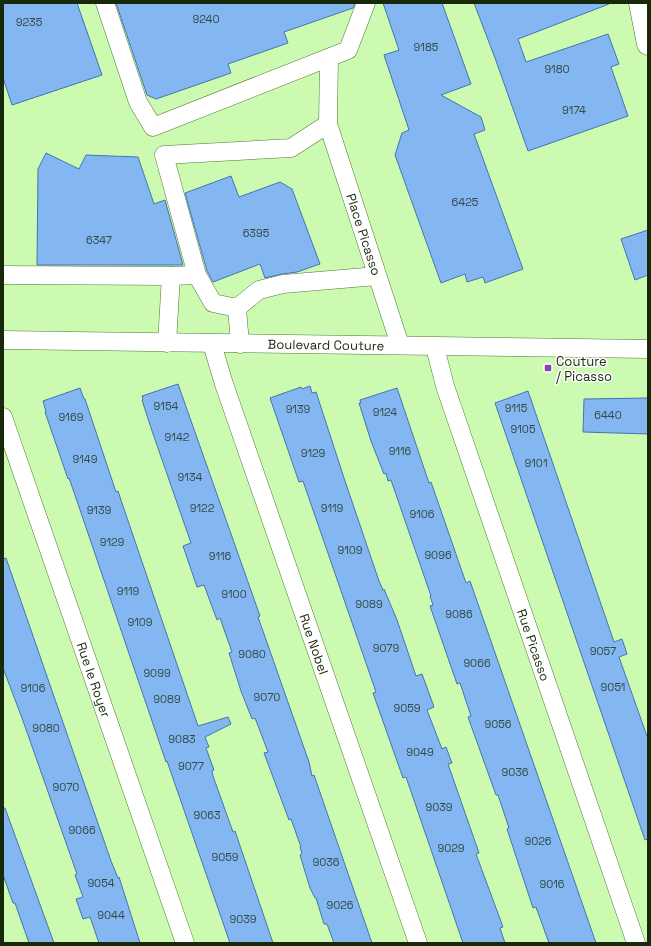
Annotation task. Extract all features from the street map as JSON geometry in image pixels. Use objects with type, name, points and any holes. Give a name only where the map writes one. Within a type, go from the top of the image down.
[{"type":"main road","points":[[640,3],[648,44]]},
{"type":"street","points":[[106,3],[138,102],[153,126],[348,50],[366,3]]},
{"type":"street","name":"Place Picasso","points":[[329,58],[328,124],[400,345]]},
{"type":"street","points":[[237,308],[213,303],[197,274],[164,155],[290,148],[328,124]]},
{"type":"street","points":[[3,275],[171,276],[197,274]]},
{"type":"street","points":[[167,343],[171,276]]},
{"type":"street","points":[[237,308],[259,290],[283,284],[378,276]]},
{"type":"street","points":[[237,308],[240,344]]},
{"type":"street","name":"Boulevard Couture","points":[[3,340],[648,349]]},
{"type":"street","name":"Rue Nobel","points":[[212,344],[224,384],[418,943]]},
{"type":"street","name":"Rue Picasso","points":[[435,347],[444,386],[636,943]]},
{"type":"street","name":"Rue le Royer","points":[[3,417],[185,943]]},
{"type":"building","points":[[3,3],[77,3],[102,75],[12,105],[3,78]]},
{"type":"building","points":[[116,3],[355,3],[353,8],[284,32],[288,43],[228,64],[231,73],[156,99],[147,95]]},
{"type":"building","points":[[383,3],[442,3],[471,84],[441,95],[481,117],[485,130],[474,134],[523,269],[485,283],[483,277],[467,282],[465,274],[441,283],[395,155],[402,133],[409,130],[384,55],[399,50]]},
{"type":"building","points":[[474,3],[608,3],[609,4],[518,39],[526,62],[608,34],[619,64],[611,67],[628,116],[528,151]]},
{"type":"building","points":[[46,153],[79,169],[86,155],[138,157],[154,204],[165,200],[183,265],[37,265],[38,169]]},
{"type":"building","points":[[231,176],[239,197],[280,182],[292,189],[320,264],[297,272],[265,278],[260,264],[213,282],[207,271],[185,193]]},
{"type":"building","points":[[648,230],[648,275],[635,280],[621,239]]},
{"type":"building","points":[[178,384],[260,616],[258,617],[309,762],[312,776],[314,775],[372,943],[334,943],[327,924],[324,924],[316,898],[310,888],[300,855],[302,854],[301,847],[291,819],[289,820],[264,753],[268,752],[255,718],[252,719],[241,691],[229,653],[232,652],[220,618],[217,620],[204,585],[197,587],[183,546],[191,543],[142,400],[142,396]]},
{"type":"building","points":[[310,386],[312,393],[316,392],[379,581],[397,620],[416,676],[422,674],[434,707],[427,710],[442,749],[446,747],[452,763],[448,764],[479,853],[476,854],[503,927],[500,928],[505,943],[463,943],[406,777],[403,778],[373,693],[376,692],[303,481],[299,482],[270,398],[301,387],[302,389]]},
{"type":"building","points":[[80,388],[116,492],[118,491],[198,726],[228,717],[231,724],[205,737],[209,747],[206,748],[214,770],[212,771],[213,776],[233,832],[235,831],[273,943],[230,943],[167,761],[166,762],[45,412],[43,401]]},
{"type":"building","points":[[397,388],[429,483],[431,482],[466,583],[470,581],[596,943],[549,943],[536,907],[533,908],[507,829],[509,828],[498,795],[496,795],[468,717],[471,716],[460,683],[457,684],[430,606],[433,605],[431,596],[391,480],[388,481],[386,473],[384,474],[371,441],[359,403],[361,403],[360,400]]},
{"type":"building","points":[[528,391],[614,642],[622,639],[627,654],[619,657],[648,739],[648,839],[645,840],[495,403]]},
{"type":"building","points":[[648,398],[648,434],[583,432],[584,399]]},
{"type":"building","points":[[6,558],[111,861],[118,878],[119,877],[140,943],[99,943],[90,917],[83,919],[76,899],[83,897],[75,875],[77,874],[3,668],[3,559]]},
{"type":"building","points":[[3,808],[5,808],[54,943],[29,943],[15,903],[13,903],[3,875]]},
{"type":"place","name":"Couture / Picasso","points":[[548,368]]}]
